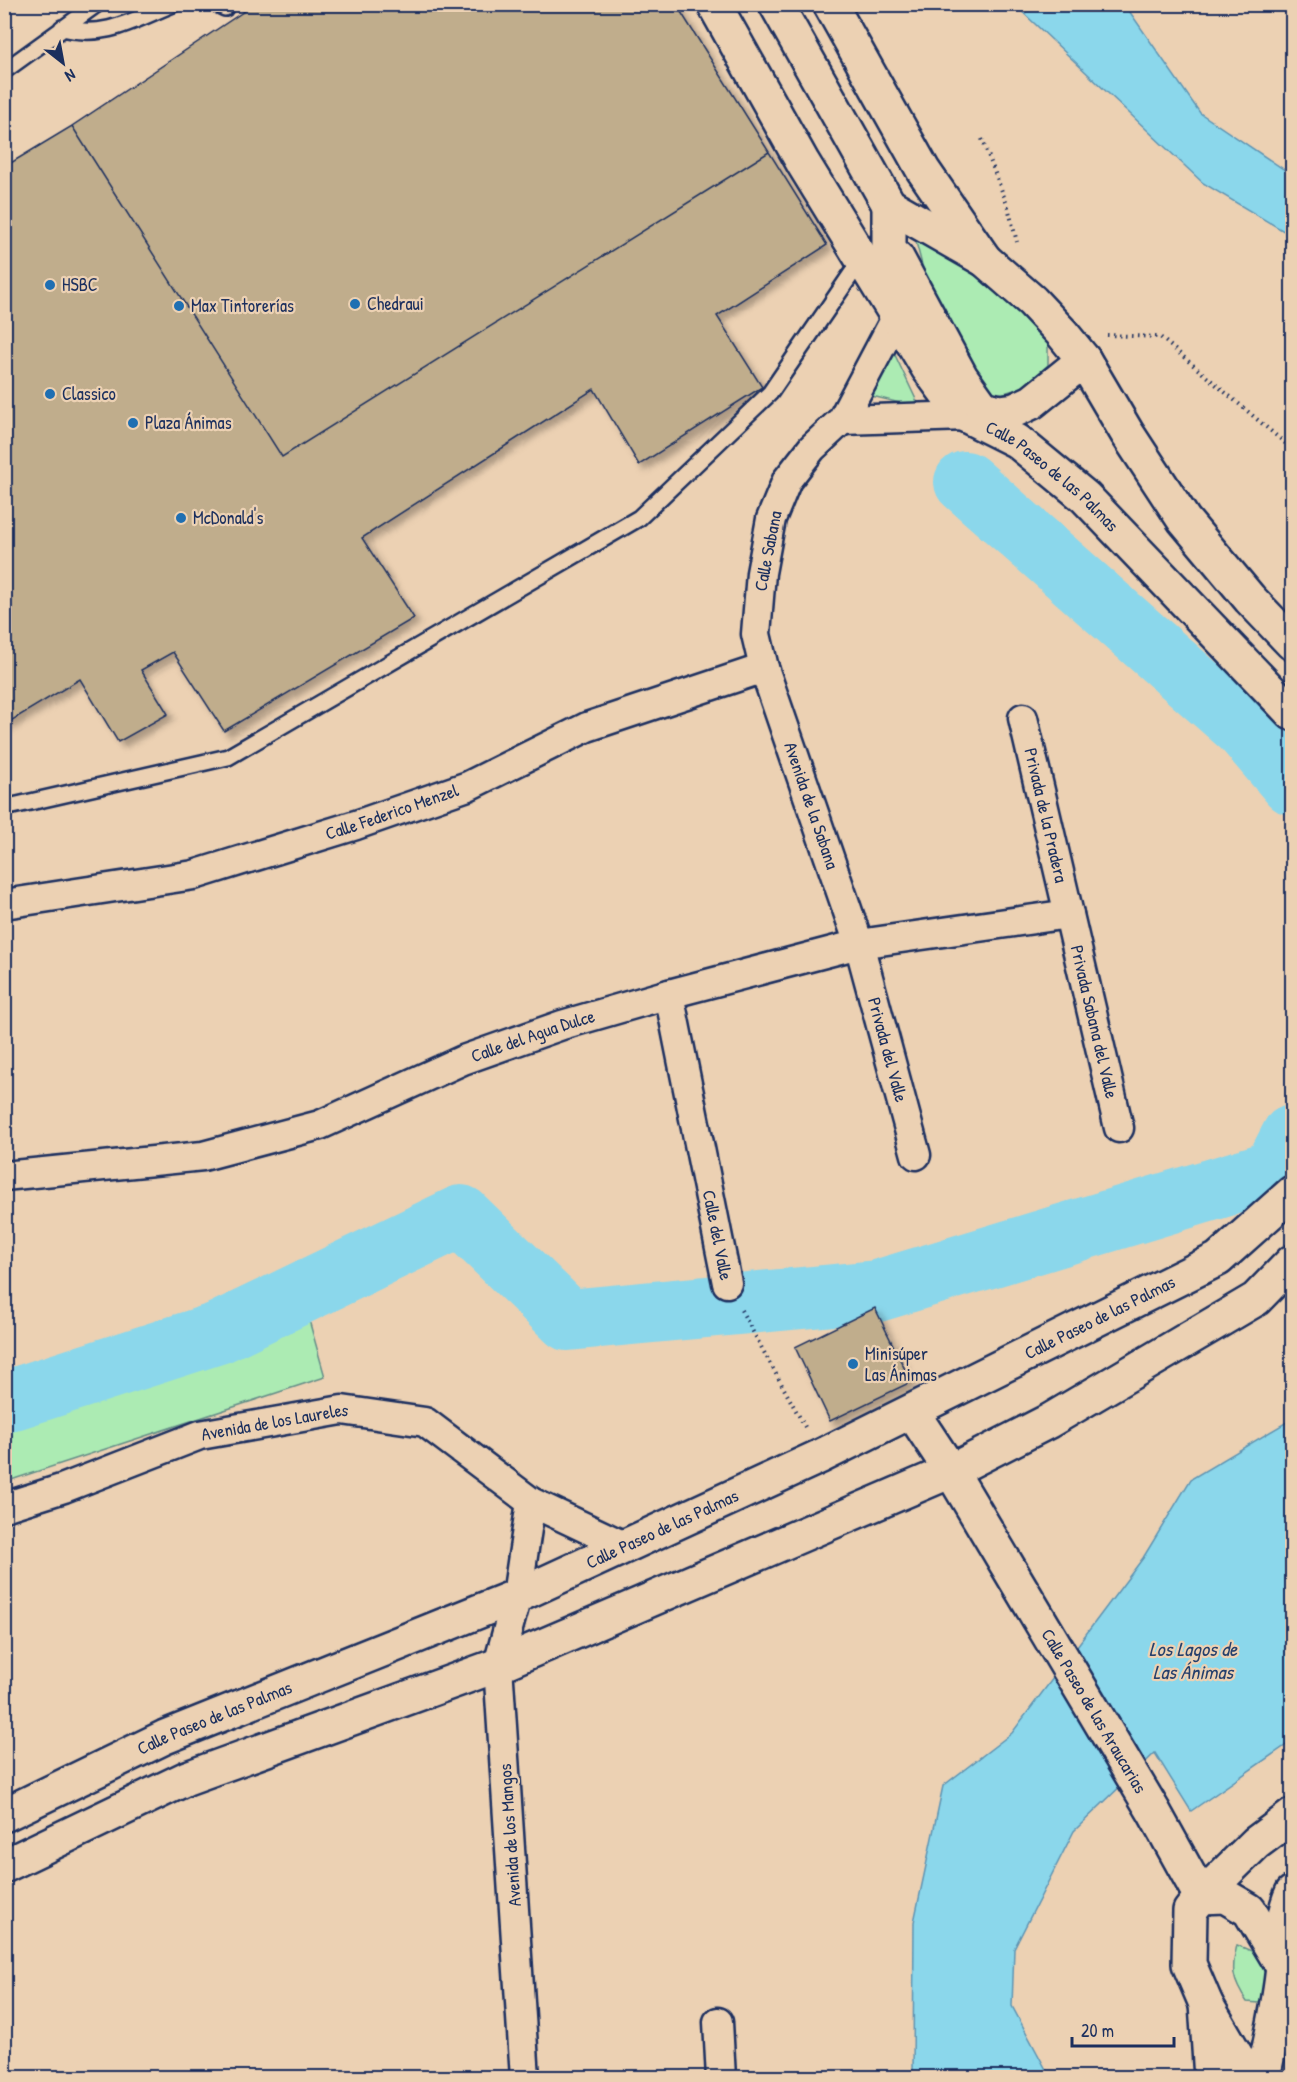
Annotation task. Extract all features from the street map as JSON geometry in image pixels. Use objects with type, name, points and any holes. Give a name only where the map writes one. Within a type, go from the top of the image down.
[{"type":"main road","points":[[714,4],[803,163],[875,252],[983,408],[1000,412],[1015,410],[1032,402],[1084,360]]},
{"type":"main road","points":[[776,4],[889,205],[985,260],[1032,301],[1062,333],[1084,360],[1127,433],[1184,520],[1250,599],[1293,642]]},
{"type":"main road","points":[[830,4],[923,170],[985,260]]},
{"type":"main road","points":[[875,252],[889,205]]},
{"type":"main road","name":"Calle Paseo de las Palmas","points":[[875,252],[897,316],[928,368],[953,402],[967,416],[1017,441],[1085,497],[1293,713]]},
{"type":"main road","name":"Calle Paseo de las Palmas","points":[[4,1815],[165,1737],[516,1596],[821,1456],[1218,1259],[1293,1192]]},
{"type":"main road","points":[[4,1866],[187,1778],[498,1665],[951,1471],[1049,1421],[1256,1299],[1293,1262]]},
{"type":"main road","name":"Calle Paseo de las Araucarias","points":[[912,1412],[951,1471],[1154,1812],[1201,1897]]},
{"type":"main road","points":[[1249,2078],[1206,2004],[1189,1964],[1190,1911],[1201,1897],[1256,1843],[1293,1816]]},
{"type":"main road","points":[[1263,2078],[1288,1974],[1284,1918],[1293,1893]]},
{"type":"main road","points":[[1201,1897],[1225,1896],[1249,1910],[1288,1974]]},
{"type":"main road","points":[[1206,2004],[1211,2078]]},
{"type":"street","name":"Calle Sabana","points":[[764,668],[756,634],[761,573],[771,519],[787,480],[812,448],[842,420],[897,316]]},
{"type":"street","points":[[842,420],[967,416]]},
{"type":"street","name":"Calle Federico Menzel","points":[[4,904],[194,875],[356,825],[468,786],[587,727],[764,668]]},
{"type":"street","name":"Avenida de la Sabana","points":[[764,668],[858,944]]},
{"type":"street","name":"Privada de la Pradera","points":[[1023,718],[1069,914]]},
{"type":"street","name":"Calle del Agua Dulce","points":[[4,1176],[203,1156],[320,1125],[463,1060],[562,1026],[669,994],[858,944],[1069,914]]},
{"type":"street","name":"Privada Sabana del Valle","points":[[1069,914],[1119,1128]]},
{"type":"street","name":"Privada del Valle","points":[[858,944],[916,1155]]},
{"type":"street","name":"Calle del Valle","points":[[669,994],[727,1282]]},
{"type":"street","name":"Avenida de los Laureles","points":[[4,1508],[64,1488],[200,1435],[342,1410],[424,1422],[531,1502],[624,1546]]},
{"type":"street","points":[[516,1596],[531,1502]]},
{"type":"street","name":"Avenida de los Mangos","points":[[516,1596],[498,1665],[525,2078]]},
{"type":"street","points":[[718,2022],[721,2078]]},
{"type":"lane","points":[[4,71],[97,4]]},
{"type":"lane","points":[[62,28],[84,34],[109,30],[173,4]]},
{"type":"lane","points":[[4,808],[228,757],[639,518],[770,393],[875,252]]},
{"type":"path","points":[[982,139],[1008,207],[1018,249]]},
{"type":"path","points":[[1062,333],[1160,337],[1293,449]]},
{"type":"path","name":"Calle del Valle","points":[[727,1282],[821,1456]]},
{"type":"green space","points":[[915,238],[968,263],[1048,330],[1048,365],[1023,387],[992,397],[933,307]]},
{"type":"green space","points":[[894,353],[920,408],[872,396]]},
{"type":"green space","points":[[307,1313],[325,1377],[5,1482],[5,1411]]},
{"type":"green space","points":[[1237,1945],[1254,1952],[1272,1978],[1268,1995],[1259,2003],[1247,2002],[1238,1987],[1234,1975]]},
{"type":"water","points":[[1015,5],[1125,5],[1200,113],[1292,175],[1292,236],[1203,183]]},
{"type":"water","name":"Los Lagos de Las Ánimas","points":[[1292,1419],[1292,1741],[1191,1811],[1155,1753],[1074,1831],[1014,1949],[1012,2006],[1050,2077],[913,2078],[914,1922],[943,1786],[1012,1733],[1143,1558],[1191,1479]]},
{"type":"building","name":"Chedraui","points":[[255,4],[676,4],[769,152],[282,457],[72,126]]},
{"type":"building","name":"Plaza Ánimas","points":[[72,126],[282,457],[769,152],[827,245],[717,316],[762,387],[639,465],[594,389],[362,538],[414,618],[224,731],[173,652],[141,670],[168,714],[118,742],[80,679],[4,725],[4,167]]},
{"type":"building","name":"Minisúper Las Ánimas","points":[[875,1308],[911,1382],[830,1421],[795,1347]]},
{"type":"waterway","points":[[965,482],[1243,727],[1292,784]]},
{"type":"waterway","points":[[4,1402],[218,1333],[461,1216],[568,1320],[877,1291],[1274,1171],[1292,1136]]},
{"type":"place","name":"HSBC","points":[[50,285]]},
{"type":"place","name":"Chedraui","points":[[355,304]]},
{"type":"place","name":"Max Tintorerías","points":[[179,306]]},
{"type":"place","name":"Classico","points":[[50,394]]},
{"type":"place","name":"Plaza Ánimas","points":[[133,423]]},
{"type":"place","name":"McDonald's","points":[[181,518]]},
{"type":"place","name":"Minisúper Las Ánimas","points":[[853,1364]]}]
